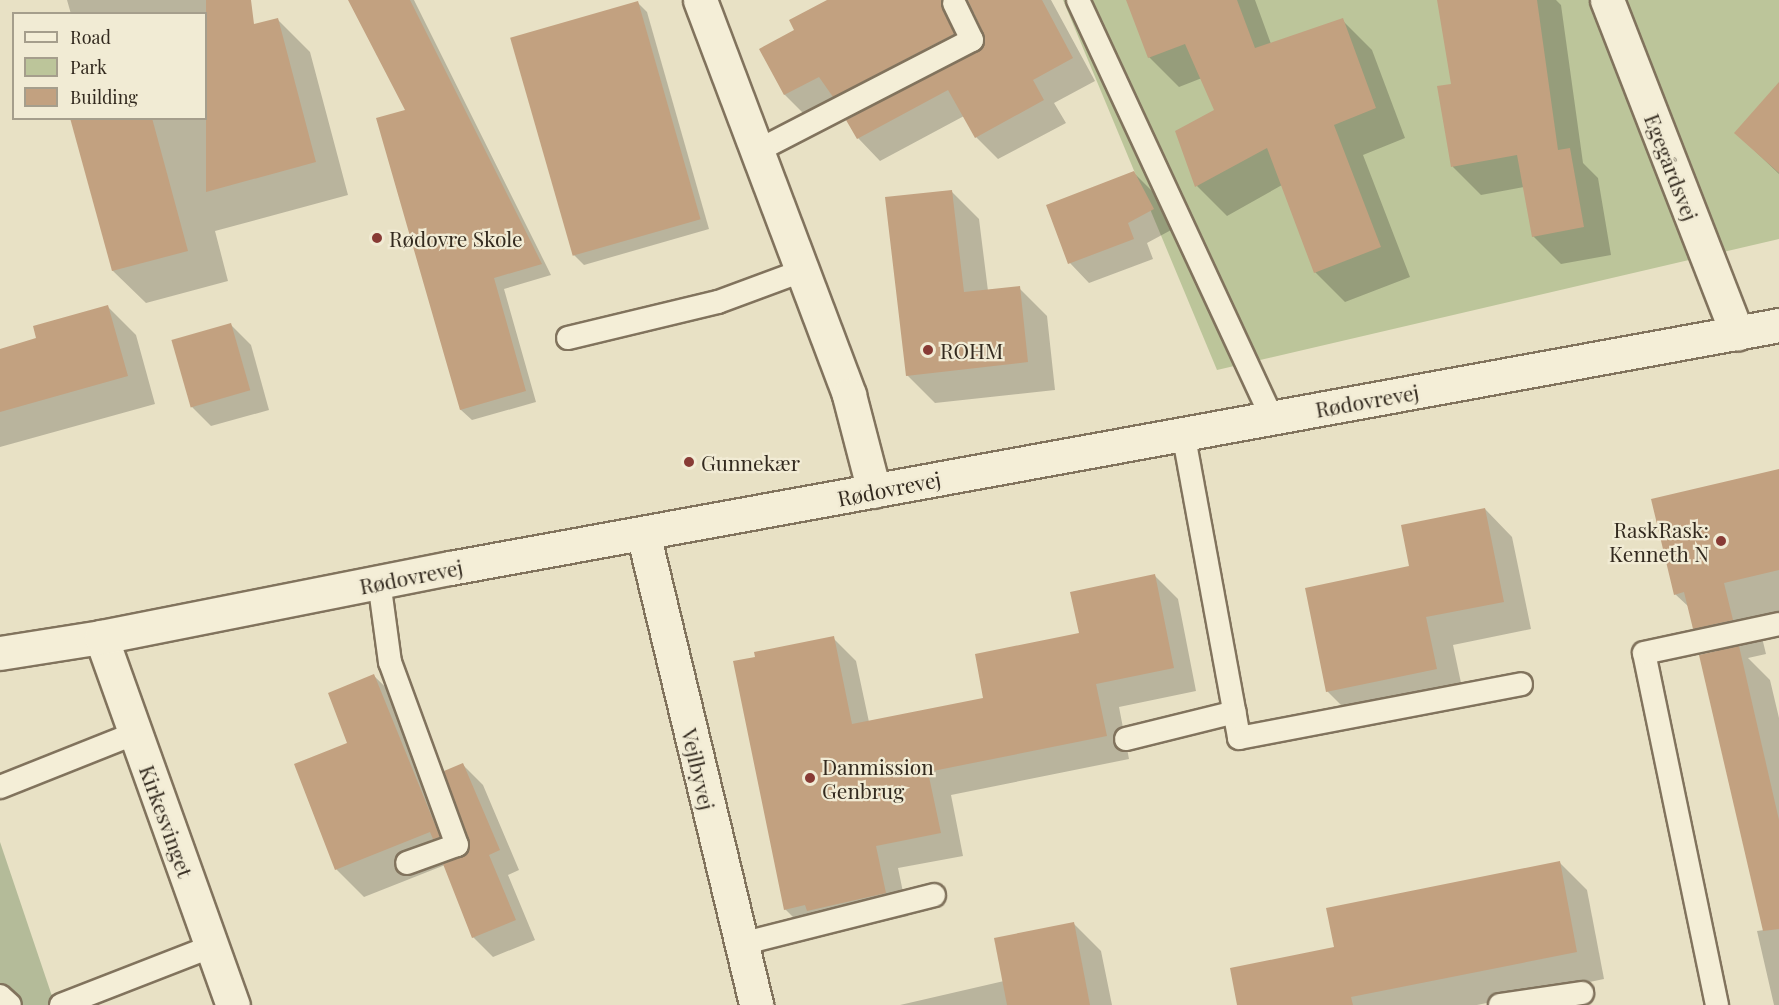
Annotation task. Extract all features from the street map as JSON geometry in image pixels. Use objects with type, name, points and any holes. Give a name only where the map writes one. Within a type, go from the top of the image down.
[{"type":"street","points":[[700,0],[849,395],[874,491]]},
{"type":"street","name":"Egegårdsvej","points":[[1607,0],[1737,334]]},
{"type":"street","name":"Rødovrevej","points":[[0,653],[101,637],[379,581],[1184,432],[1779,325]]},
{"type":"street","name":"Vejlbyvej","points":[[643,533],[756,1005]]},
{"type":"street","name":"Kirkesvinget","points":[[101,637],[233,1005]]},
{"type":"lane","points":[[1078,0],[1272,417]]},
{"type":"lane","points":[[757,151],[972,40],[954,3]]},
{"type":"lane","points":[[568,338],[718,302],[802,271]]},
{"type":"lane","points":[[1184,432],[1239,738],[1521,684]]},
{"type":"lane","points":[[379,581],[390,662],[457,845],[407,863]]},
{"type":"lane","points":[[1717,1005],[1644,653],[1779,624]]},
{"type":"lane","points":[[1126,739],[1235,712]]},
{"type":"lane","points":[[0,787],[136,733]]},
{"type":"lane","points":[[741,944],[934,894]]},
{"type":"lane","points":[[61,1005],[212,946]]},
{"type":"lane","points":[[1500,1005],[1582,993]]},
{"type":"lane","points":[[0,996],[10,1005]]},
{"type":"green space","points":[[1063,0],[1779,0],[1779,239],[1217,370]]},
{"type":"green space","points":[[0,842],[55,1005],[0,1005]]},
{"type":"building","points":[[206,0],[251,0],[254,24],[278,18],[316,162],[206,192]]},
{"type":"building","points":[[348,0],[410,0],[542,264],[494,278],[526,391],[460,410],[376,118],[405,110]]},
{"type":"building","points":[[827,0],[941,0],[954,34],[833,97],[819,77],[784,95],[759,49],[794,30],[789,20]]},
{"type":"building","points":[[968,0],[1042,0],[1073,58],[1033,80],[1044,100],[975,138],[948,90],[857,139],[846,120],[983,48],[984,35]]},
{"type":"building","points":[[1126,0],[1237,0],[1255,48],[1343,18],[1376,108],[1334,125],[1381,247],[1314,273],[1267,148],[1195,187],[1175,131],[1214,110],[1185,44],[1148,58]]},
{"type":"building","points":[[1437,0],[1537,0],[1558,150],[1570,148],[1584,227],[1532,237],[1517,155],[1451,167],[1437,86],[1451,84]]},
{"type":"building","points":[[638,1],[701,219],[573,256],[510,38]]},
{"type":"building","points":[[1779,82],[1779,173],[1734,133]]},
{"type":"building","points":[[71,120],[153,120],[188,251],[112,271]]},
{"type":"building","points":[[1134,171],[1154,209],[1128,223],[1134,239],[1068,264],[1046,205]]},
{"type":"building","points":[[952,190],[964,292],[1020,286],[1028,362],[906,376],[885,197]]},
{"type":"building","points":[[108,305],[128,376],[0,412],[0,349],[36,338],[33,326]]},
{"type":"building","points":[[231,323],[250,390],[191,407],[171,340]]},
{"type":"building","points":[[1779,469],[1779,570],[1724,583],[1733,620],[1693,629],[1684,592],[1674,595],[1651,499]]},
{"type":"building","points":[[1485,508],[1504,602],[1426,617],[1437,669],[1326,692],[1305,588],[1409,566],[1401,525]]},
{"type":"building","points":[[1155,574],[1174,668],[1096,684],[1107,736],[928,772],[941,833],[876,846],[886,893],[807,911],[805,905],[784,910],[733,661],[755,657],[754,652],[834,636],[852,724],[983,698],[975,654],[1079,633],[1070,592]]},
{"type":"building","points":[[1739,646],[1779,820],[1779,929],[1763,931],[1699,655]]},
{"type":"building","points":[[374,674],[440,837],[433,839],[430,832],[335,870],[294,764],[347,743],[328,693]]},
{"type":"building","points":[[463,763],[500,850],[489,855],[516,920],[472,938],[443,864],[462,857],[470,848],[444,771]]},
{"type":"building","points":[[1560,861],[1577,952],[1351,997],[1353,1005],[1237,1005],[1230,968],[1334,947],[1326,908]]},
{"type":"building","points":[[1074,922],[1090,1005],[1007,1005],[994,938]]},
{"type":"place","name":"Rødovre Skole","points":[[377,238]]},
{"type":"place","name":"ROHM","points":[[928,350]]},
{"type":"place","name":"Gunnekær","points":[[689,462]]},
{"type":"place","name":"RaskRask: Kenneth N","points":[[1721,541]]},
{"type":"place","name":"Danmission Genbrug","points":[[810,778]]}]
